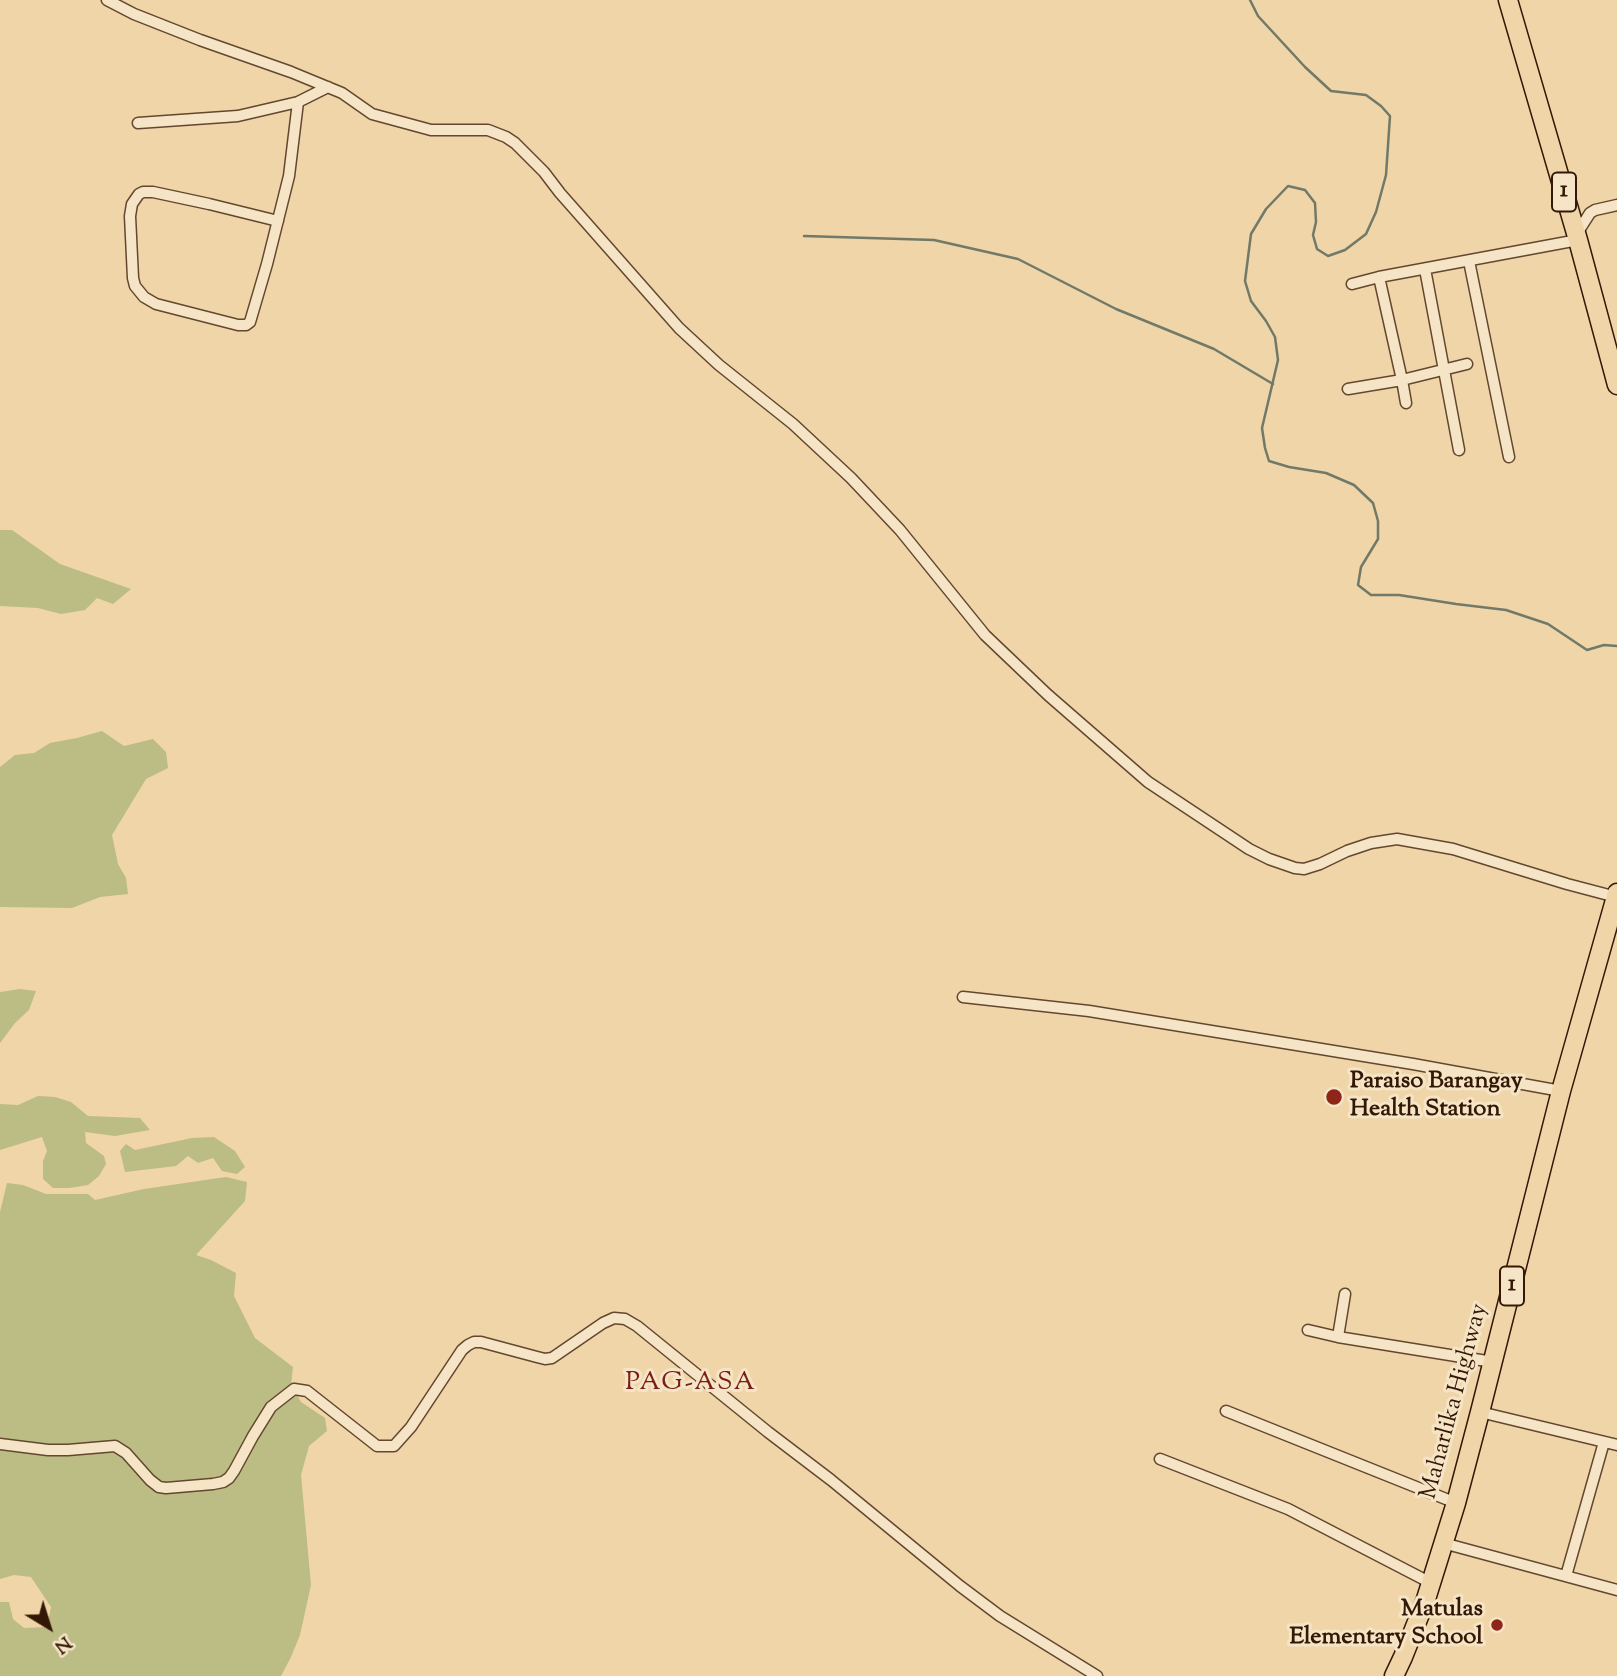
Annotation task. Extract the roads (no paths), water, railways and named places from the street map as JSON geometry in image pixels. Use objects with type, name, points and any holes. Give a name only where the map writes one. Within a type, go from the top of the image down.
[{"type":"highway","name":"1","points":[[1508,0],[1617,385]]},
{"type":"highway","name":"Maharlika Highway","points":[[1394,1676],[1430,1583],[1455,1503],[1561,1091],[1617,895]]},
{"type":"street","points":[[107,0],[134,14],[342,93],[372,114],[431,130],[488,130],[515,143],[533,159],[680,328],[719,365],[793,424],[851,478],[900,530],[985,635],[1048,695],[1148,782],[1249,849],[1269,859],[1304,869],[1371,843],[1397,839],[1453,849],[1555,881],[1617,895]]},
{"type":"street","points":[[138,123],[238,116],[298,102],[328,87]]},
{"type":"street","points":[[278,221],[153,192],[143,192],[132,204],[130,216],[135,286],[144,297],[156,304],[239,325],[250,322],[253,316],[278,221],[289,176],[298,102]]},
{"type":"street","points":[[1352,284],[1577,237],[1595,210],[1617,205]]},
{"type":"street","points":[[1469,261],[1509,457]]},
{"type":"street","points":[[1425,269],[1459,450]]},
{"type":"street","points":[[1379,277],[1406,403]]},
{"type":"street","points":[[1348,389],[1467,365]]},
{"type":"street","points":[[963,997],[1089,1011],[1561,1091]]},
{"type":"street","points":[[1338,1337],[1345,1294]]},
{"type":"street","points":[[0,1444],[58,1450],[115,1446],[126,1453],[159,1487],[223,1482],[234,1471],[271,1407],[294,1389],[307,1391],[377,1446],[394,1446],[411,1427],[468,1345],[481,1342],[537,1357],[552,1358],[603,1323],[614,1318],[625,1319],[831,1480],[960,1586],[1000,1616],[1097,1676]]},
{"type":"street","points":[[1308,1329],[1338,1337],[1493,1362]]},
{"type":"street","points":[[1226,1411],[1455,1503]]},
{"type":"street","points":[[1480,1412],[1617,1445]]},
{"type":"street","points":[[1566,1576],[1604,1442]]},
{"type":"street","points":[[1160,1459],[1288,1509],[1430,1583]]},
{"type":"street","points":[[1443,1543],[1617,1590]]},
{"type":"waterway","points":[[1250,0],[1258,16],[1331,91],[1366,95],[1390,116],[1386,175],[1376,212],[1366,234],[1345,250],[1328,256],[1317,249],[1313,235],[1316,222],[1315,203],[1305,190],[1288,186],[1266,209],[1251,234],[1245,281],[1251,301],[1275,337],[1278,360],[1262,428],[1269,461],[1326,473],[1354,485],[1373,503],[1378,521],[1378,539],[1361,567],[1358,585],[1371,595],[1399,595],[1506,610],[1548,624],[1587,650],[1604,645],[1617,646]]},
{"type":"waterway","points":[[804,236],[934,240],[1018,259],[1116,309],[1214,349],[1273,384]]},
{"type":"place","name":"Paraiso Barangay Health Station","points":[[1334,1097]]},
{"type":"place","name":"Matulas Elementary School","points":[[1497,1625]]},
{"type":"district","name":"PAG-ASA","points":[[691,1385]]}]
